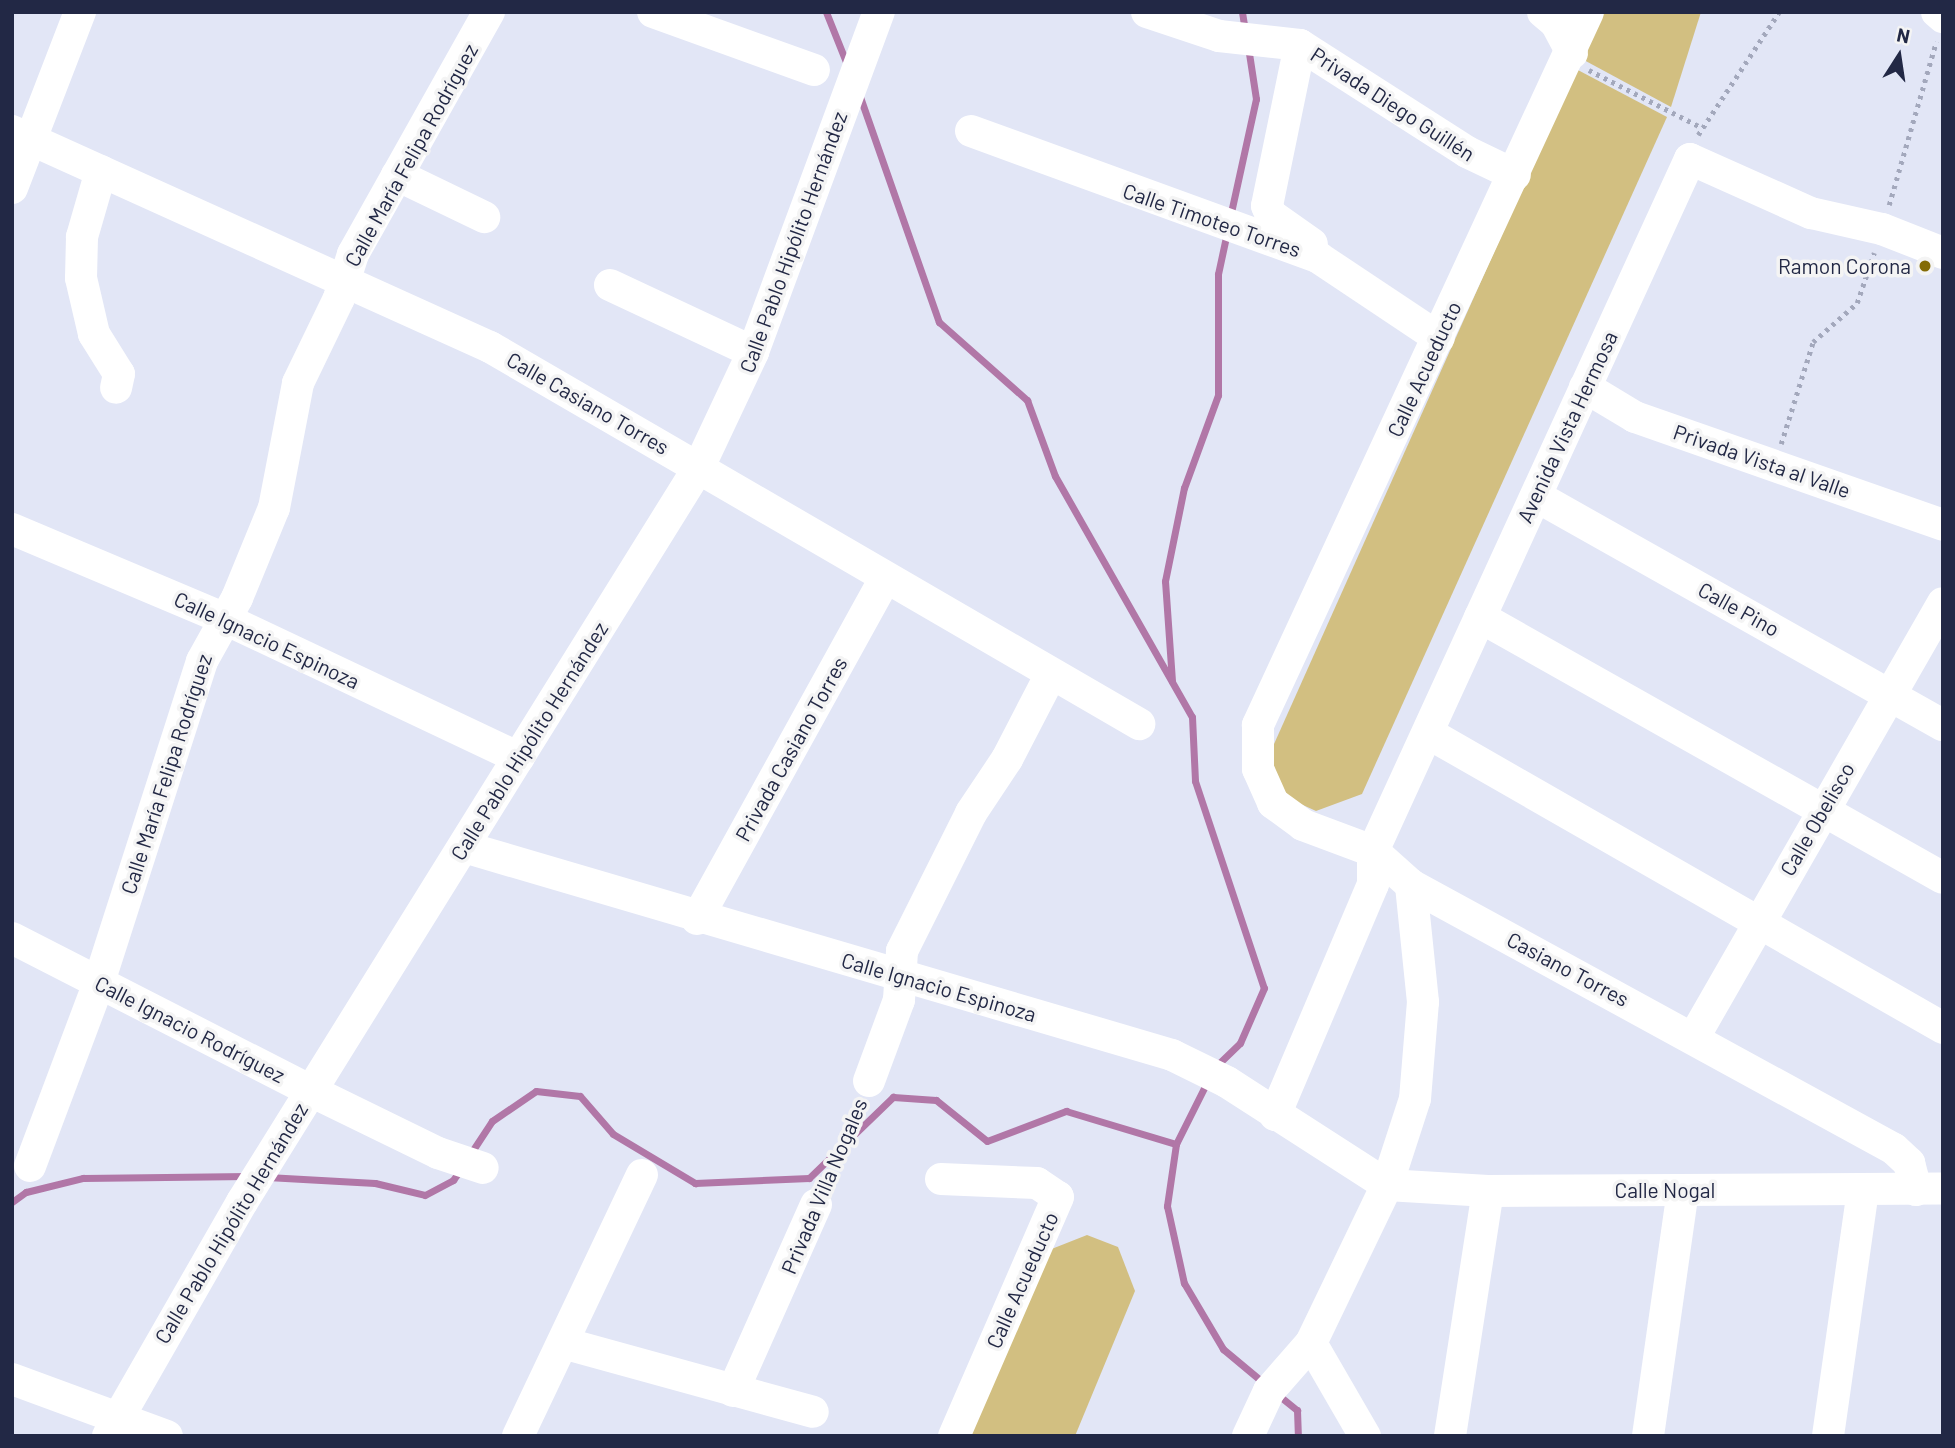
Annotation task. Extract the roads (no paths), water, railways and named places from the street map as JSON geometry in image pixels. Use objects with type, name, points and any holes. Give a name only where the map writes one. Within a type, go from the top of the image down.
[{"type":"street","points":[[12,188],[22,135],[80,12]]},
{"type":"street","name":"Calle María Felipa Rodríguez","points":[[30,1166],[99,982],[202,662],[223,618],[237,598],[274,508],[291,436],[294,395],[345,277],[397,175],[489,12]]},
{"type":"street","points":[[653,12],[814,70]]},
{"type":"street","name":"Privada Diego Guillén","points":[[1147,12],[1250,39],[1300,45],[1467,152],[1515,175]]},
{"type":"street","points":[[1543,12],[1556,23],[1571,56]]},
{"type":"street","name":"Calle Acueducto","points":[[1258,725],[1571,56],[1588,12]]},
{"type":"street","name":"Calle Pablo Hipólito Hernández","points":[[112,1427],[242,1202],[699,467],[753,352],[878,14]]},
{"type":"street","points":[[1300,45],[1267,206],[1270,215],[1311,242],[1310,255]]},
{"type":"street","name":"Calle Timoteo Torres","points":[[971,131],[1177,210],[1310,255],[1439,338]]},
{"type":"street","name":"Calle Casiano Torres","points":[[22,135],[345,277],[490,347],[699,467],[1051,676],[1139,724]]},
{"type":"street","name":"Avenida Vista Hermosa","points":[[1373,851],[1690,159],[1811,213],[1882,229],[1943,253]]},
{"type":"street","points":[[101,171],[82,237],[81,278],[93,334],[119,374],[116,388]]},
{"type":"street","points":[[397,175],[484,216]]},
{"type":"street","points":[[610,285],[753,352]]},
{"type":"street","name":"Privada Vista al Valle","points":[[1585,387],[1635,417],[1943,525]]},
{"type":"street","name":"Calle Pino","points":[[1536,496],[1943,725]]},
{"type":"street","name":"Calle Ignacio Espinoza","points":[[12,529],[223,618],[519,758]]},
{"type":"street","name":"Privada Casiano Torres","points":[[697,919],[885,579]]},
{"type":"street","name":"Calle Obelisco","points":[[1694,1037],[1822,809],[1943,603]]},
{"type":"street","points":[[1480,617],[1943,878]]},
{"type":"street","name":"Privada Villa Nogales","points":[[869,1081],[899,1000],[902,951],[971,813],[1007,759],[1051,676]]},
{"type":"street","name":"Casiano Torres","points":[[1258,725],[1255,757],[1273,803],[1303,825],[1373,851],[1411,885],[1694,1037],[1894,1149],[1929,1189]]},
{"type":"street","points":[[1428,733],[1760,920],[1943,1028]]},
{"type":"street","name":"Calle Ignacio Espinoza","points":[[464,847],[697,919],[1123,1038],[1211,1073],[1387,1185]]},
{"type":"street","points":[[1275,1115],[1373,884],[1373,851]]},
{"type":"street","points":[[1248,1436],[1272,1387],[1311,1343],[1387,1185],[1415,1099],[1422,1051],[1423,1002],[1411,885]]},
{"type":"street","name":"Calle Ignacio Rodríguez","points":[[12,938],[311,1091],[471,1164]]},
{"type":"street","points":[[518,1436],[642,1175]]},
{"type":"street","name":"Calle Acueducto","points":[[941,1179],[1037,1183],[1058,1197],[954,1436]]},
{"type":"street","name":"Calle Nogal","points":[[1387,1185],[1488,1191],[1929,1189]]},
{"type":"street","points":[[1648,1436],[1683,1189]]},
{"type":"street","points":[[1828,1436],[1863,1190]]},
{"type":"street","points":[[1451,1436],[1488,1191]]},
{"type":"street","name":"Privada Villa Nogales","points":[[733,1391],[816,1205]]},
{"type":"street","points":[[563,1343],[813,1412]]},
{"type":"street","points":[[1311,1343],[1365,1436]]},
{"type":"street","points":[[12,1379],[112,1427],[167,1436]]},
{"type":"waterway","points":[[826,12],[848,67]]},
{"type":"waterway","points":[[1242,12],[1245,32]]},
{"type":"waterway","points":[[1230,217],[1256,99],[1248,47]]},
{"type":"waterway","points":[[859,94],[939,322],[1027,400],[1055,476],[1192,717],[1195,781],[1264,988],[1240,1043],[1214,1068]]},
{"type":"waterway","points":[[1172,681],[1165,581],[1184,488],[1218,395],[1218,274],[1227,232]]},
{"type":"waterway","points":[[1207,1082],[1176,1144],[1167,1206],[1184,1283],[1223,1349],[1265,1384]]},
{"type":"waterway","points":[[469,1156],[492,1121],[536,1091],[580,1096],[613,1134],[695,1183],[809,1178],[893,1097],[936,1100],[987,1141],[1066,1111],[1176,1144]]},
{"type":"waterway","points":[[267,1177],[375,1183],[425,1195],[453,1180],[461,1169]]},
{"type":"waterway","points":[[12,1202],[26,1192],[83,1178],[248,1176]]},
{"type":"waterway","points":[[1277,1394],[1297,1410],[1298,1436]]},
{"type":"place","name":"Ramon Corona","points":[[1925,266]]}]
